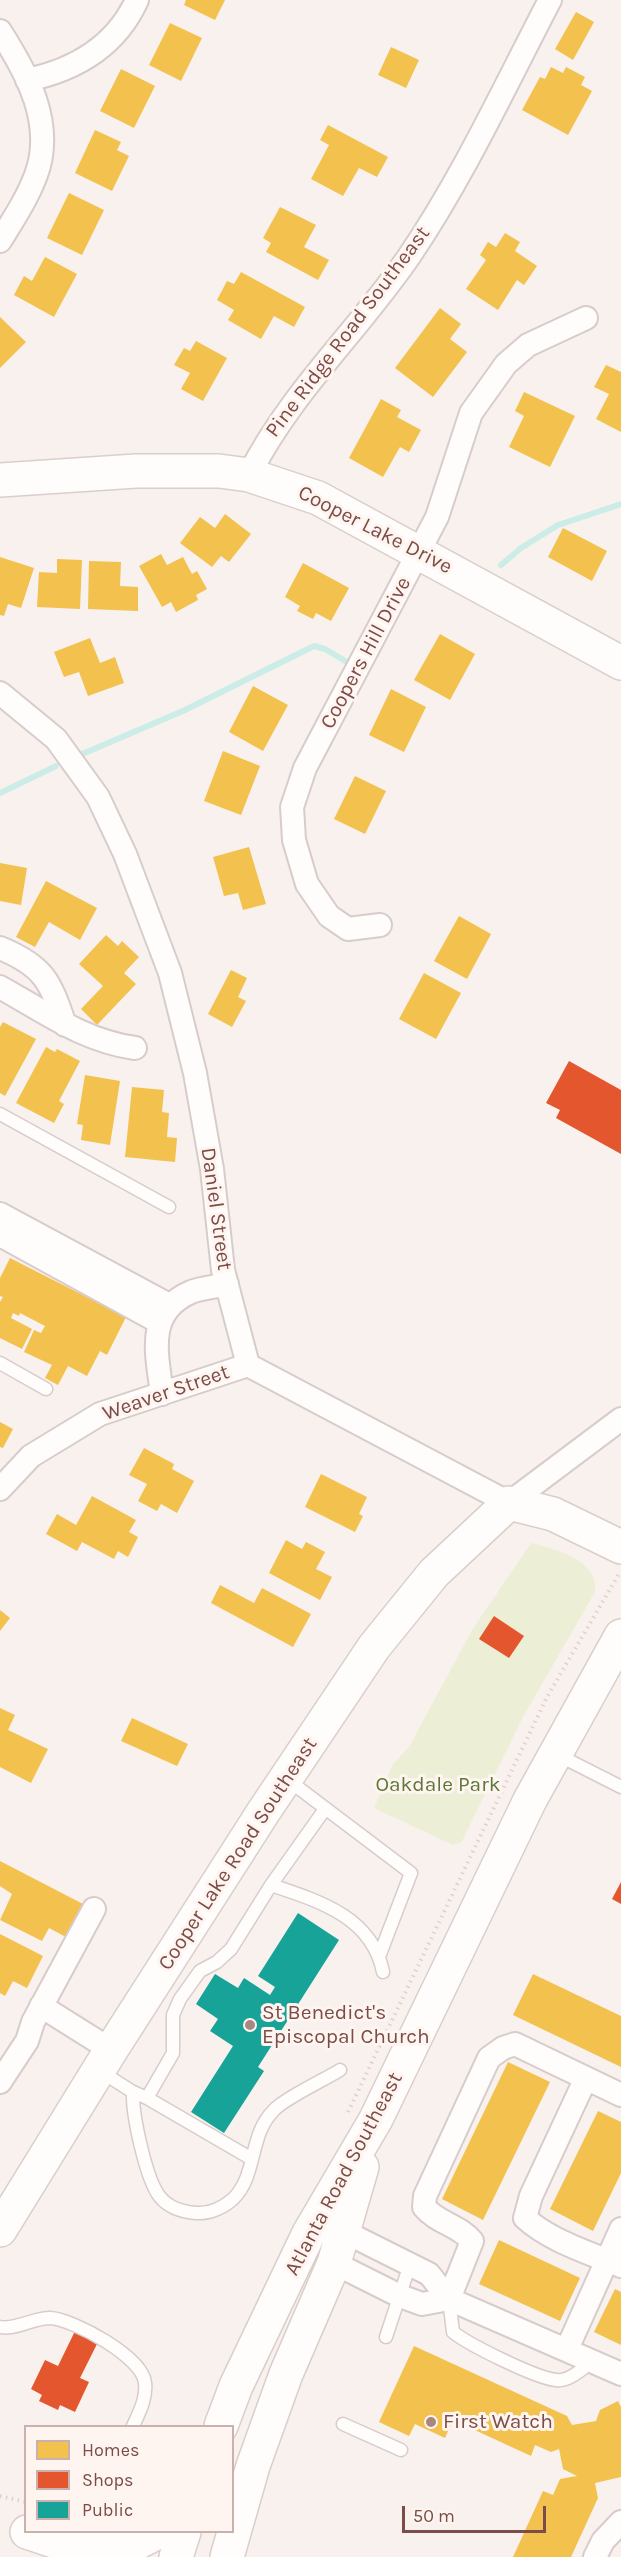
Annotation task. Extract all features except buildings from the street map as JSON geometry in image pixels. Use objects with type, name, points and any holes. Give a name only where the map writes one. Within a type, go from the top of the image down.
[{"type":"street","points":[[27,80],[53,75],[83,62],[104,45],[128,19],[137,0]]},
{"type":"street","name":"Pine Ridge Road Southeast","points":[[249,475],[263,448],[289,408],[384,292],[435,216],[550,0]]},
{"type":"street","points":[[0,31],[21,64],[36,99],[42,126],[37,174],[0,241]]},
{"type":"street","name":"Coopers Hill Drive","points":[[380,925],[348,929],[329,916],[307,884],[294,840],[292,807],[305,768],[420,551],[447,491],[471,413],[506,364],[528,345],[586,318]]},
{"type":"street","name":"Cooper Lake Drive","points":[[0,480],[191,470],[249,475],[318,498],[420,551],[621,663]]},
{"type":"street","name":"Daniel Street","points":[[0,693],[56,739],[98,797],[133,876],[170,973],[195,1073],[212,1169],[223,1270],[248,1365]]},
{"type":"street","points":[[0,948],[39,970],[49,982],[65,1025]]},
{"type":"street","points":[[0,987],[65,1025],[112,1045],[135,1048]]},
{"type":"street","points":[[0,1214],[164,1313]]},
{"type":"street","points":[[0,1235],[164,1313]]},
{"type":"street","points":[[162,1394],[157,1350],[164,1313],[192,1292],[227,1284]]},
{"type":"street","points":[[248,1365],[509,1503],[553,1514],[621,1547]]},
{"type":"street","name":"Weaver Street","points":[[0,1489],[31,1456],[100,1414],[248,1365]]},
{"type":"street","points":[[509,1503],[621,1419]]},
{"type":"street","name":"Cooper Lake Road Southeast","points":[[0,2230],[104,2060],[286,1778],[374,1647],[434,1573],[509,1503]]},
{"type":"street","name":"Atlanta Road Southeast","points":[[222,2425],[236,2386],[309,2233],[375,2120],[530,1800],[621,1636]]},
{"type":"street","points":[[0,2082],[27,2041],[41,2006],[94,1909]]},
{"type":"street","points":[[41,2006],[104,2060]]},
{"type":"street","points":[[449,2299],[472,2241],[463,2230],[430,2215],[424,2207],[425,2196],[489,2058],[503,2048],[515,2044],[621,2095]]},
{"type":"street","points":[[586,2078],[531,2196],[525,2218],[568,2243],[614,2263]]},
{"type":"street","points":[[234,2532],[253,2466],[286,2374],[334,2263],[375,2120]]},
{"type":"street","points":[[567,2349],[614,2263],[621,2229]]},
{"type":"street","points":[[343,2231],[429,2274],[449,2299],[621,2374]]},
{"type":"street","points":[[334,2263],[400,2296],[422,2304],[449,2299]]},
{"type":"street","points":[[210,2425],[236,2386]]},
{"type":"street","points":[[595,2557],[603,2541],[621,2522]]},
{"type":"street","points":[[0,2524],[24,2530]]},
{"type":"street","points":[[32,2533],[99,2557]]},
{"type":"street","points":[[69,2545],[125,2549],[156,2533]]},
{"type":"street","points":[[176,2557],[184,2533]]},
{"type":"street","points":[[227,2557],[234,2533]]},
{"type":"lane","points":[[0,1114],[169,1207]]},
{"type":"lane","points":[[0,1363],[46,1389]]},
{"type":"lane","points":[[555,1754],[621,1787]]},
{"type":"lane","points":[[286,1778],[325,1809],[368,1838],[411,1873],[380,1954]]},
{"type":"lane","points":[[147,2098],[173,2053],[173,2015],[180,1999],[200,1971],[217,1962],[231,1949],[271,1885],[325,1809]]},
{"type":"lane","points":[[271,1885],[327,1905],[354,1923],[380,1954],[383,1972]]},
{"type":"lane","points":[[104,2060],[133,2092],[252,2159]]},
{"type":"lane","points":[[133,2092],[132,2108],[148,2173],[159,2196],[170,2206],[186,2213],[208,2214],[232,2199],[244,2184],[252,2159],[253,2147],[263,2122],[276,2107],[340,2070]]},
{"type":"lane","points":[[386,2337],[410,2264]]},
{"type":"lane","points":[[449,2299],[453,2332],[466,2343],[517,2365],[557,2381],[572,2376],[593,2361]]},
{"type":"lane","points":[[0,2327],[47,2318],[63,2319],[133,2360],[145,2380],[145,2396],[134,2425]]},
{"type":"lane","points":[[343,2424],[401,2450]]},
{"type":"path","points":[[343,2122],[537,1716],[606,1592],[621,1570]]},
{"type":"path","points":[[0,2496],[24,2502]]},
{"type":"green space","name":"Oakdale Park","points":[[531,1543],[562,1552],[583,1564],[590,1571],[595,1592],[523,1717],[462,1842],[453,1845],[374,1808],[393,1764],[409,1747],[472,1630]]},
{"type":"waterway","points":[[501,565],[521,548],[558,525],[621,504]]},
{"type":"waterway","points":[[80,755],[185,710],[314,646],[325,649],[347,662]]},
{"type":"waterway","points":[[0,793],[56,766]]},
{"type":"place","name":"St Benedict's Episcopal Church","points":[[250,2025]]},
{"type":"place","name":"First Watch","points":[[431,2422]]}]
